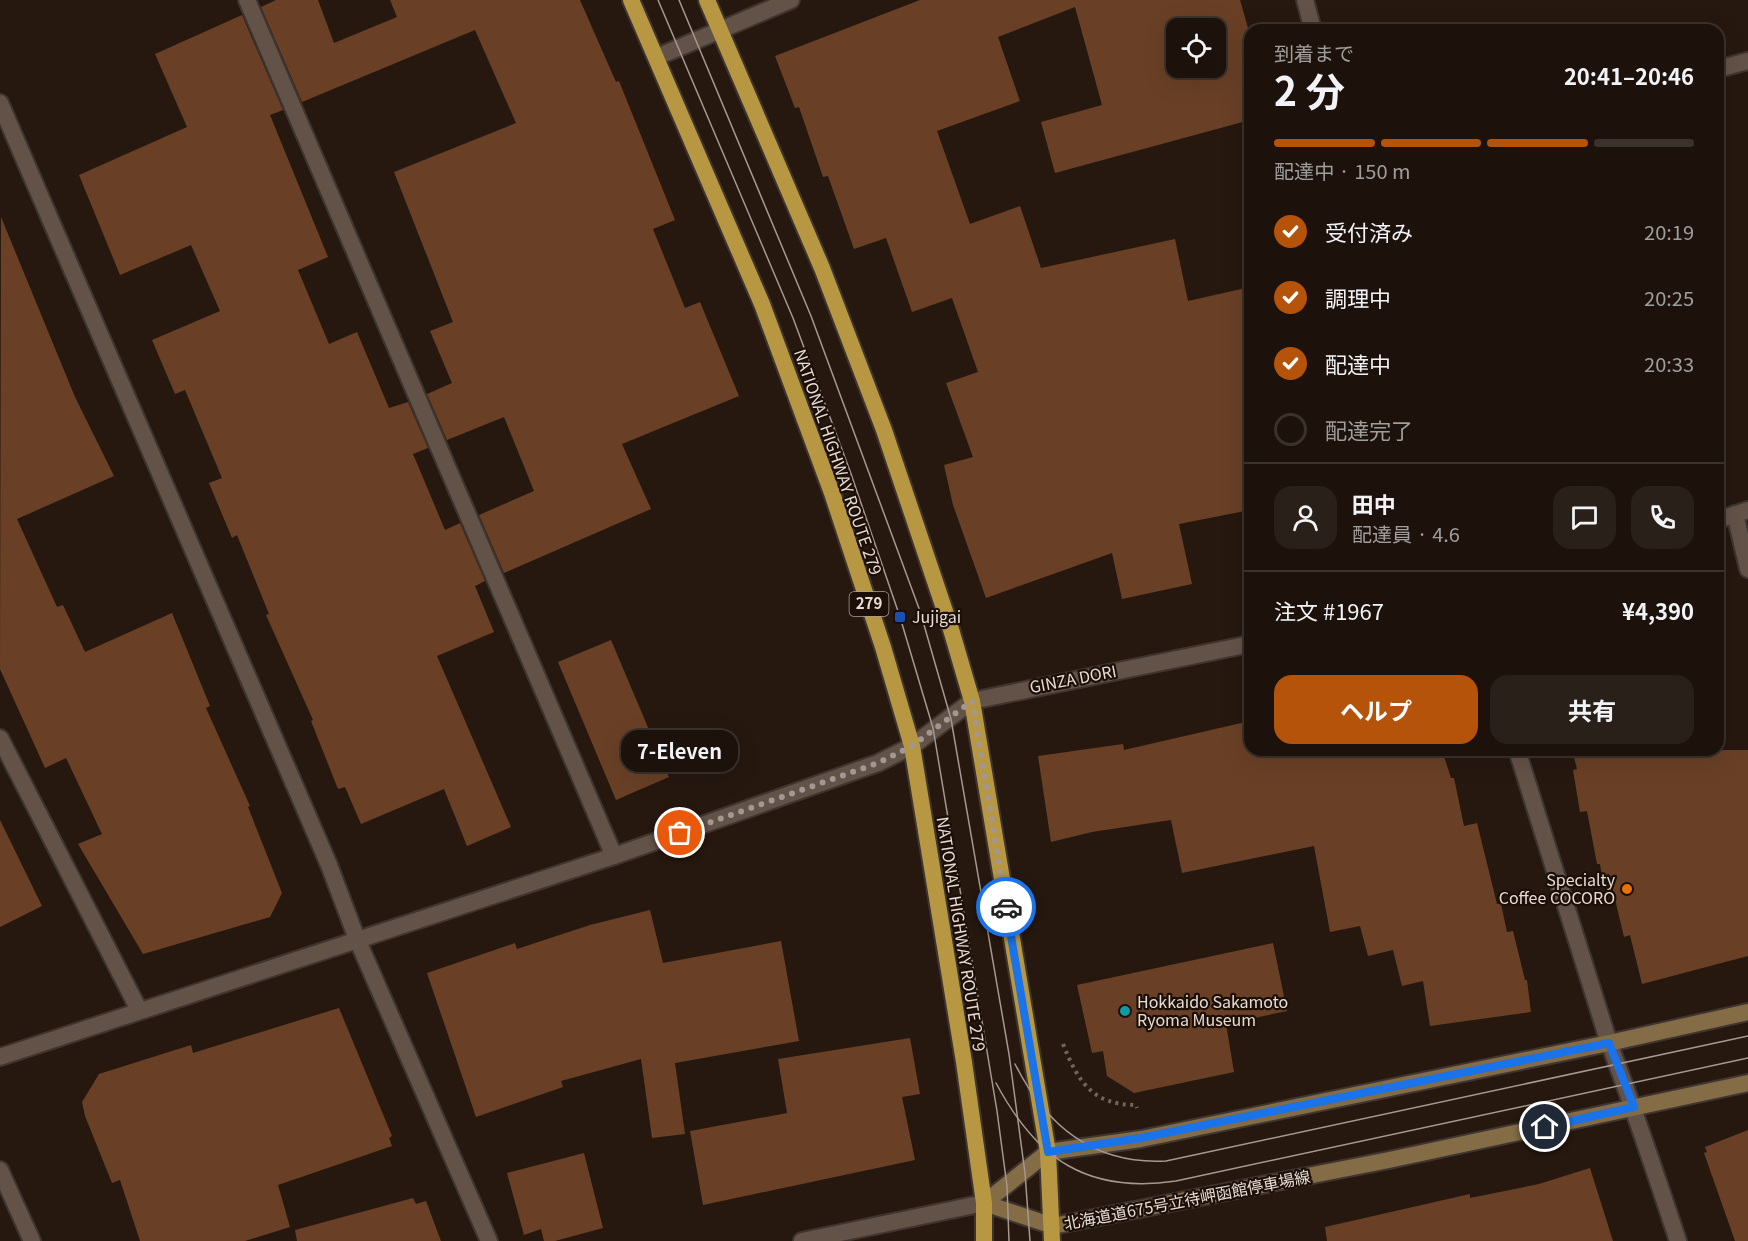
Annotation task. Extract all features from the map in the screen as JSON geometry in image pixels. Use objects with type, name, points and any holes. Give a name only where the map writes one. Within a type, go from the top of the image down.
[{"type":"highway","name":"NATIONAL HIGHWAY ROUTE 279","points":[[632,0],[771,326],[836,504],[883,647],[912,746],[964,1062],[984,1203],[984,1241]]},
{"type":"highway","points":[[707,0],[822,268],[884,430],[950,626],[972,701],[1048,1152],[1053,1233]]},
{"type":"main road","points":[[984,1203],[1048,1152],[1141,1138],[1609,1043],[1748,1012]]},
{"type":"main road","name":"北海道道675号立待岬函館停車場線","points":[[984,1203],[1053,1233],[1152,1208],[1748,1083]]},
{"type":"street","points":[[247,0],[614,856]]},
{"type":"street","points":[[657,57],[791,0]]},
{"type":"street","points":[[1305,0],[1311,24]]},
{"type":"street","points":[[1724,67],[1748,61]]},
{"type":"street","points":[[0,103],[329,866],[357,939],[489,1241]]},
{"type":"street","points":[[1724,517],[1742,512],[1748,569]]},
{"type":"street","name":"GINZA DORI","points":[[0,1057],[614,856],[878,763],[912,746],[972,701],[1244,645]]},
{"type":"street","points":[[0,738],[139,1010]]},
{"type":"street","points":[[1519,756],[1609,1043],[1634,1107],[1678,1241]]},
{"type":"street","points":[[0,1170],[32,1241]]},
{"type":"street","points":[[802,1241],[984,1203]]},
{"type":"building","points":[[276,0],[318,0],[334,43],[397,17],[390,0],[580,0],[616,82],[619,81],[675,220],[653,229],[685,308],[700,302],[739,396],[622,444],[651,509],[504,573],[479,515],[534,491],[504,417],[447,440],[427,394],[452,383],[430,331],[453,322],[394,172],[516,123],[475,30],[302,102],[261,7]]},
{"type":"building","points":[[920,0],[1240,0],[1247,24],[1244,24],[1244,122],[1055,173],[1041,122],[1102,105],[1075,7],[998,37],[1020,101],[937,131],[970,224],[1020,206],[1041,268],[1175,239],[1188,301],[1244,288],[1244,511],[1179,524],[1192,584],[1122,599],[1112,553],[986,598],[953,505],[944,465],[973,457],[946,383],[978,372],[952,298],[912,312],[886,238],[854,249],[828,176],[823,177],[799,107],[795,108],[775,56]]},
{"type":"building","points":[[242,15],[283,110],[270,115],[328,257],[298,270],[329,344],[357,332],[389,408],[408,402],[428,448],[413,454],[445,530],[460,523],[485,581],[475,586],[494,632],[437,656],[511,827],[467,846],[444,789],[361,824],[345,787],[338,789],[311,721],[313,720],[266,615],[269,614],[237,535],[232,538],[209,483],[222,478],[185,390],[175,394],[152,340],[220,311],[191,245],[120,275],[79,175],[187,127],[155,54]]},
{"type":"building","points":[[1,217],[75,397],[114,476],[17,519],[57,607],[63,605],[85,652],[172,613],[210,706],[206,708],[250,806],[248,807],[282,893],[270,917],[143,954],[78,844],[102,834],[66,758],[45,768],[0,669]]},
{"type":"building","points":[[611,640],[669,777],[616,800],[558,662]]},
{"type":"building","points":[[1244,722],[1244,756],[1444,756],[1451,778],[1454,778],[1464,826],[1477,823],[1497,904],[1501,904],[1507,932],[1513,931],[1525,980],[1527,980],[1531,1012],[1430,1026],[1423,981],[1402,986],[1393,950],[1368,956],[1360,926],[1330,932],[1314,846],[1182,873],[1171,820],[1092,832],[1051,842],[1038,756],[1123,744],[1124,750]]},
{"type":"building","points":[[1724,750],[1748,750],[1748,956],[1642,984],[1630,935],[1624,937],[1609,874],[1602,876],[1600,864],[1597,864],[1587,811],[1580,812],[1573,770],[1577,769],[1574,756],[1724,756]]},
{"type":"building","points":[[0,820],[42,906],[0,927]]},
{"type":"building","points":[[650,910],[663,963],[781,941],[799,1041],[675,1063],[685,1134],[652,1138],[641,1059],[561,1081],[563,1087],[476,1117],[427,973],[515,943],[517,949],[590,925]]},
{"type":"building","points":[[1273,943],[1287,1011],[1226,1024],[1234,1072],[1134,1093],[1107,1076],[1103,1051],[1092,1053],[1077,985]]},
{"type":"building","points":[[339,1008],[392,1136],[389,1138],[392,1146],[278,1185],[290,1227],[245,1241],[140,1241],[120,1180],[112,1183],[85,1116],[82,1102],[99,1074],[191,1045],[193,1053]]},
{"type":"building","points":[[910,1038],[920,1094],[902,1097],[915,1160],[703,1205],[690,1131],[787,1113],[778,1059]]},
{"type":"building","points":[[1748,1130],[1748,1241],[1735,1241],[1704,1153],[1707,1152],[1705,1147]]},
{"type":"building","points":[[584,1153],[603,1228],[555,1241],[544,1241],[541,1229],[524,1235],[507,1173]]},
{"type":"building","points":[[1590,1168],[1613,1241],[1327,1241],[1325,1227],[1470,1194],[1470,1198],[1539,1184]]},
{"type":"building","points":[[413,1198],[416,1204],[426,1201],[441,1241],[297,1241],[295,1230]]},
{"type":"tram line","points":[[658,0],[793,318],[850,471],[900,617],[933,728],[997,1111],[1007,1186],[1009,1241]]},
{"type":"tram line","points":[[679,0],[811,316],[920,611],[951,719],[1009,1054],[1025,1173],[1030,1241]]},
{"type":"tram line","points":[[1015,1064],[1041,1106],[1075,1137],[1094,1148],[1116,1156],[1140,1161],[1166,1161],[1748,1036]]},
{"type":"tram line","points":[[996,1083],[1029,1133],[1068,1166],[1091,1176],[1117,1182],[1145,1184],[1176,1181],[1748,1058]]},
{"type":"way so far","points":[[680,833],[878,763],[912,746],[933,728],[951,719],[972,701],[1006,907]]},
{"type":"place","name":"Jujigai","points":[[900,617]]},
{"type":"place","name":"7-Eleven","points":[[680,833]]},
{"type":"place","name":"Specialty Coffee COCORO","points":[[1627,889]]},
{"type":"place","name":"Hokkaido Sakamoto Ryoma Museum","points":[[1125,1011]]},
{"type":"route","points":[[1006,907],[1048,1152],[1141,1138],[1609,1043],[1622,1084],[1634,1107],[1545,1127]]}]
